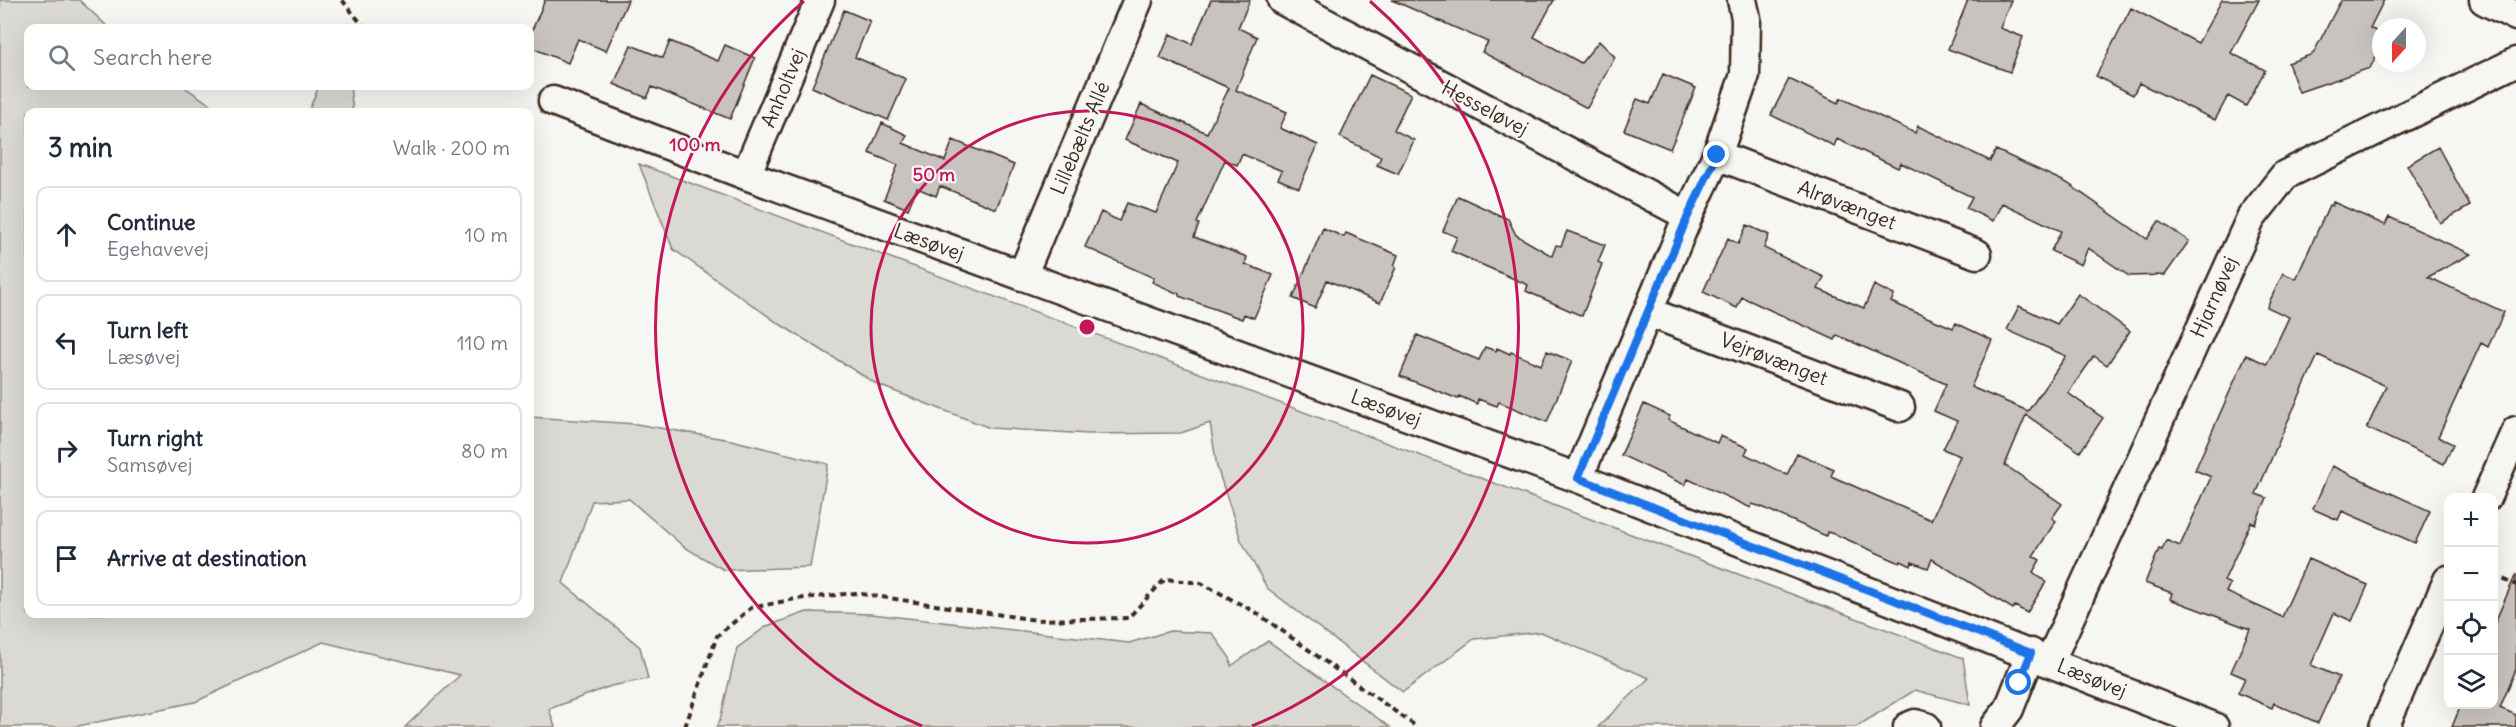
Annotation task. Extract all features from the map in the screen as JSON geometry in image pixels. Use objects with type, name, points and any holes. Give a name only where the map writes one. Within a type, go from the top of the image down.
[{"type":"street","name":"Anholtvej","points":[[746,175],[820,0]]},
{"type":"street","name":"Lillebælts Allé","points":[[1022,276],[1138,0]]},
{"type":"street","name":"Hesseløvej","points":[[1282,0],[1688,216]]},
{"type":"street","points":[[1578,478],[1688,216],[1717,155],[1745,75],[1746,18],[1742,0]]},
{"type":"street","points":[[2484,0],[2516,16]]},
{"type":"street","name":"Hjarnøvej","points":[[1995,727],[2009,709],[2040,657],[2251,218],[2285,175],[2516,62]]},
{"type":"street","name":"Læsøvej","points":[[553,101],[746,175],[1578,478],[2214,727]]},
{"type":"street","name":"Alrøvænget","points":[[1717,155],[1977,254]]},
{"type":"street","name":"Vejrøvænget","points":[[1648,312],[1900,407]]},
{"type":"street","points":[[2488,493],[2516,431]]},
{"type":"street","points":[[2384,727],[2444,589]]},
{"type":"street","points":[[1908,727],[1915,724],[1926,727]]},
{"type":"path","points":[[342,0],[362,24]]},
{"type":"path","points":[[2498,577],[2516,585]]},
{"type":"path","points":[[685,727],[717,636],[751,608],[795,599],[855,593],[1036,620],[1128,618],[1166,579],[1201,583],[1257,613],[1417,727]]},
{"type":"shaded area","points":[[0,0],[79,0],[105,24],[24,24],[24,90],[189,90],[215,108],[24,108],[24,618],[534,618],[534,417],[636,424],[731,440],[828,464],[810,567],[724,570],[684,547],[629,499],[592,501],[563,583],[640,647],[648,679],[611,686],[549,709],[555,727],[405,727],[460,675],[323,642],[195,702],[73,727],[0,727]]},
{"type":"shaded area","points":[[317,90],[350,90],[353,108],[310,108]]},
{"type":"shaded area","points":[[639,164],[1963,658],[1970,705],[1915,690],[1856,727],[1598,727],[1649,678],[1541,632],[1474,639],[1403,692],[1267,588],[1241,540],[1217,467],[1210,423],[1181,433],[1089,434],[990,428],[878,385],[778,323],[673,249]]},
{"type":"shaded area","points":[[807,612],[871,614],[1129,643],[1170,631],[1212,633],[1230,658],[1231,666],[1268,641],[1390,727],[716,727],[720,720],[737,648],[767,626]]},
{"type":"building","points":[[545,0],[628,0],[606,51],[578,39],[568,63],[534,49],[534,26]]},
{"type":"building","points":[[1211,0],[1250,0],[1238,28],[1257,37],[1236,90],[1287,112],[1280,128],[1318,145],[1299,188],[1278,179],[1282,171],[1242,154],[1237,165],[1225,160],[1197,223],[1199,224],[1194,237],[1247,257],[1245,264],[1273,275],[1254,318],[1244,314],[1242,319],[1179,296],[1152,282],[1154,278],[1085,247],[1101,212],[1119,221],[1127,203],[1156,213],[1178,163],[1125,140],[1141,104],[1207,133],[1229,88],[1160,58],[1170,34],[1192,44]]},
{"type":"building","points":[[1392,0],[1554,0],[1534,37],[1581,63],[1599,41],[1615,57],[1587,108],[1482,52],[1488,42]]},
{"type":"building","points":[[1968,0],[2011,0],[2000,28],[2023,37],[2010,72],[1948,49]]},
{"type":"building","points":[[2222,0],[2259,0],[2231,53],[2265,70],[2246,106],[2228,96],[2215,120],[2139,83],[2133,95],[2096,76],[2131,8],[2198,43]]},
{"type":"building","points":[[2341,0],[2384,0],[2375,18],[2372,18],[2370,28],[2372,29],[2372,64],[2370,68],[2299,92],[2288,63],[2313,54]]},
{"type":"building","points":[[844,10],[870,21],[855,57],[906,79],[888,120],[812,87]]},
{"type":"building","points":[[670,41],[718,61],[725,45],[755,58],[730,119],[652,87],[647,98],[614,84],[631,45],[663,58]]},
{"type":"building","points":[[1663,74],[1696,88],[1670,149],[1624,130],[1637,99],[1650,104]]},
{"type":"building","points":[[1370,75],[1411,94],[1394,130],[1414,140],[1398,174],[1377,165],[1381,157],[1340,137]]},
{"type":"building","points":[[1789,79],[1838,103],[1841,98],[1915,133],[1918,126],[1990,161],[1996,150],[2067,183],[2147,239],[2159,221],[2189,241],[2165,275],[2129,276],[2088,248],[2081,265],[2051,251],[2061,231],[2002,203],[1993,221],[1966,208],[1972,197],[1901,163],[1898,168],[1837,139],[1834,146],[1771,115]]},
{"type":"building","points":[[882,123],[907,135],[903,143],[945,161],[953,140],[1014,165],[996,209],[940,186],[936,196],[917,188],[908,209],[884,199],[898,165],[869,153]]},
{"type":"building","points":[[2438,147],[2470,206],[2440,223],[2407,165]]},
{"type":"building","points":[[1458,196],[1508,219],[1516,235],[1552,256],[1556,245],[1561,246],[1567,231],[1605,245],[1598,262],[1602,264],[1582,316],[1526,291],[1528,285],[1451,251],[1457,237],[1443,231]]},
{"type":"building","points":[[2333,202],[2385,225],[2389,217],[2471,254],[2428,277],[2504,312],[2488,347],[2481,343],[2438,437],[2453,444],[2444,464],[2367,428],[2386,386],[2318,355],[2287,423],[2256,494],[2267,498],[2255,524],[2251,522],[2224,581],[2230,584],[2226,592],[2282,617],[2308,559],[2368,585],[2352,621],[2334,613],[2311,665],[2339,677],[2318,723],[2274,703],[2272,708],[2238,693],[2245,678],[2231,672],[2250,629],[2170,599],[2172,593],[2145,583],[2159,549],[2162,550],[2166,540],[2180,546],[2211,477],[2195,470],[2246,355],[2267,364],[2289,317],[2267,307],[2283,273],[2296,279],[2329,205],[2332,206]]},
{"type":"building","points":[[1747,225],[1769,235],[1764,248],[1824,277],[1818,289],[1864,308],[1874,285],[1894,295],[1891,302],[1953,328],[1956,323],[1992,340],[1971,387],[2028,411],[2066,356],[2007,330],[2019,306],[2057,324],[2078,294],[2130,331],[2107,365],[2094,356],[2068,393],[2103,418],[2080,452],[2026,415],[2005,465],[2062,504],[2052,518],[2056,521],[2033,556],[2040,560],[2033,572],[2046,582],[2027,613],[2015,606],[2013,609],[1932,559],[1928,568],[1912,562],[1911,566],[1901,561],[1900,563],[1837,535],[1827,532],[1826,536],[1762,507],[1752,504],[1751,508],[1688,479],[1685,485],[1621,455],[1644,404],[1670,416],[1668,420],[1717,443],[1720,436],[1748,448],[1745,454],[1787,475],[1797,453],[1834,469],[1831,476],[1931,520],[1960,456],[1943,449],[1957,421],[1934,411],[1946,384],[1837,335],[1835,340],[1742,297],[1737,308],[1703,292],[1728,238],[1738,244]]},
{"type":"building","points":[[1323,228],[1344,237],[1346,233],[1398,255],[1394,266],[1396,267],[1380,303],[1327,280],[1315,308],[1293,298]]},
{"type":"building","points":[[1417,335],[1479,360],[1485,347],[1496,351],[1497,348],[1510,354],[1511,352],[1541,365],[1547,351],[1572,361],[1547,422],[1499,402],[1497,406],[1478,399],[1477,404],[1400,376]]},
{"type":"building","points":[[2332,466],[2430,511],[2415,543],[2342,511],[2338,520],[2313,509]]},
{"type":"building","points":[[2516,574],[2516,669],[2500,708],[2516,715],[2516,727],[2452,727],[2459,709],[2498,709],[2498,615]]},
{"type":"route","points":[[1717,155],[1688,216],[1578,478],[2031,653],[2019,683]]}]
